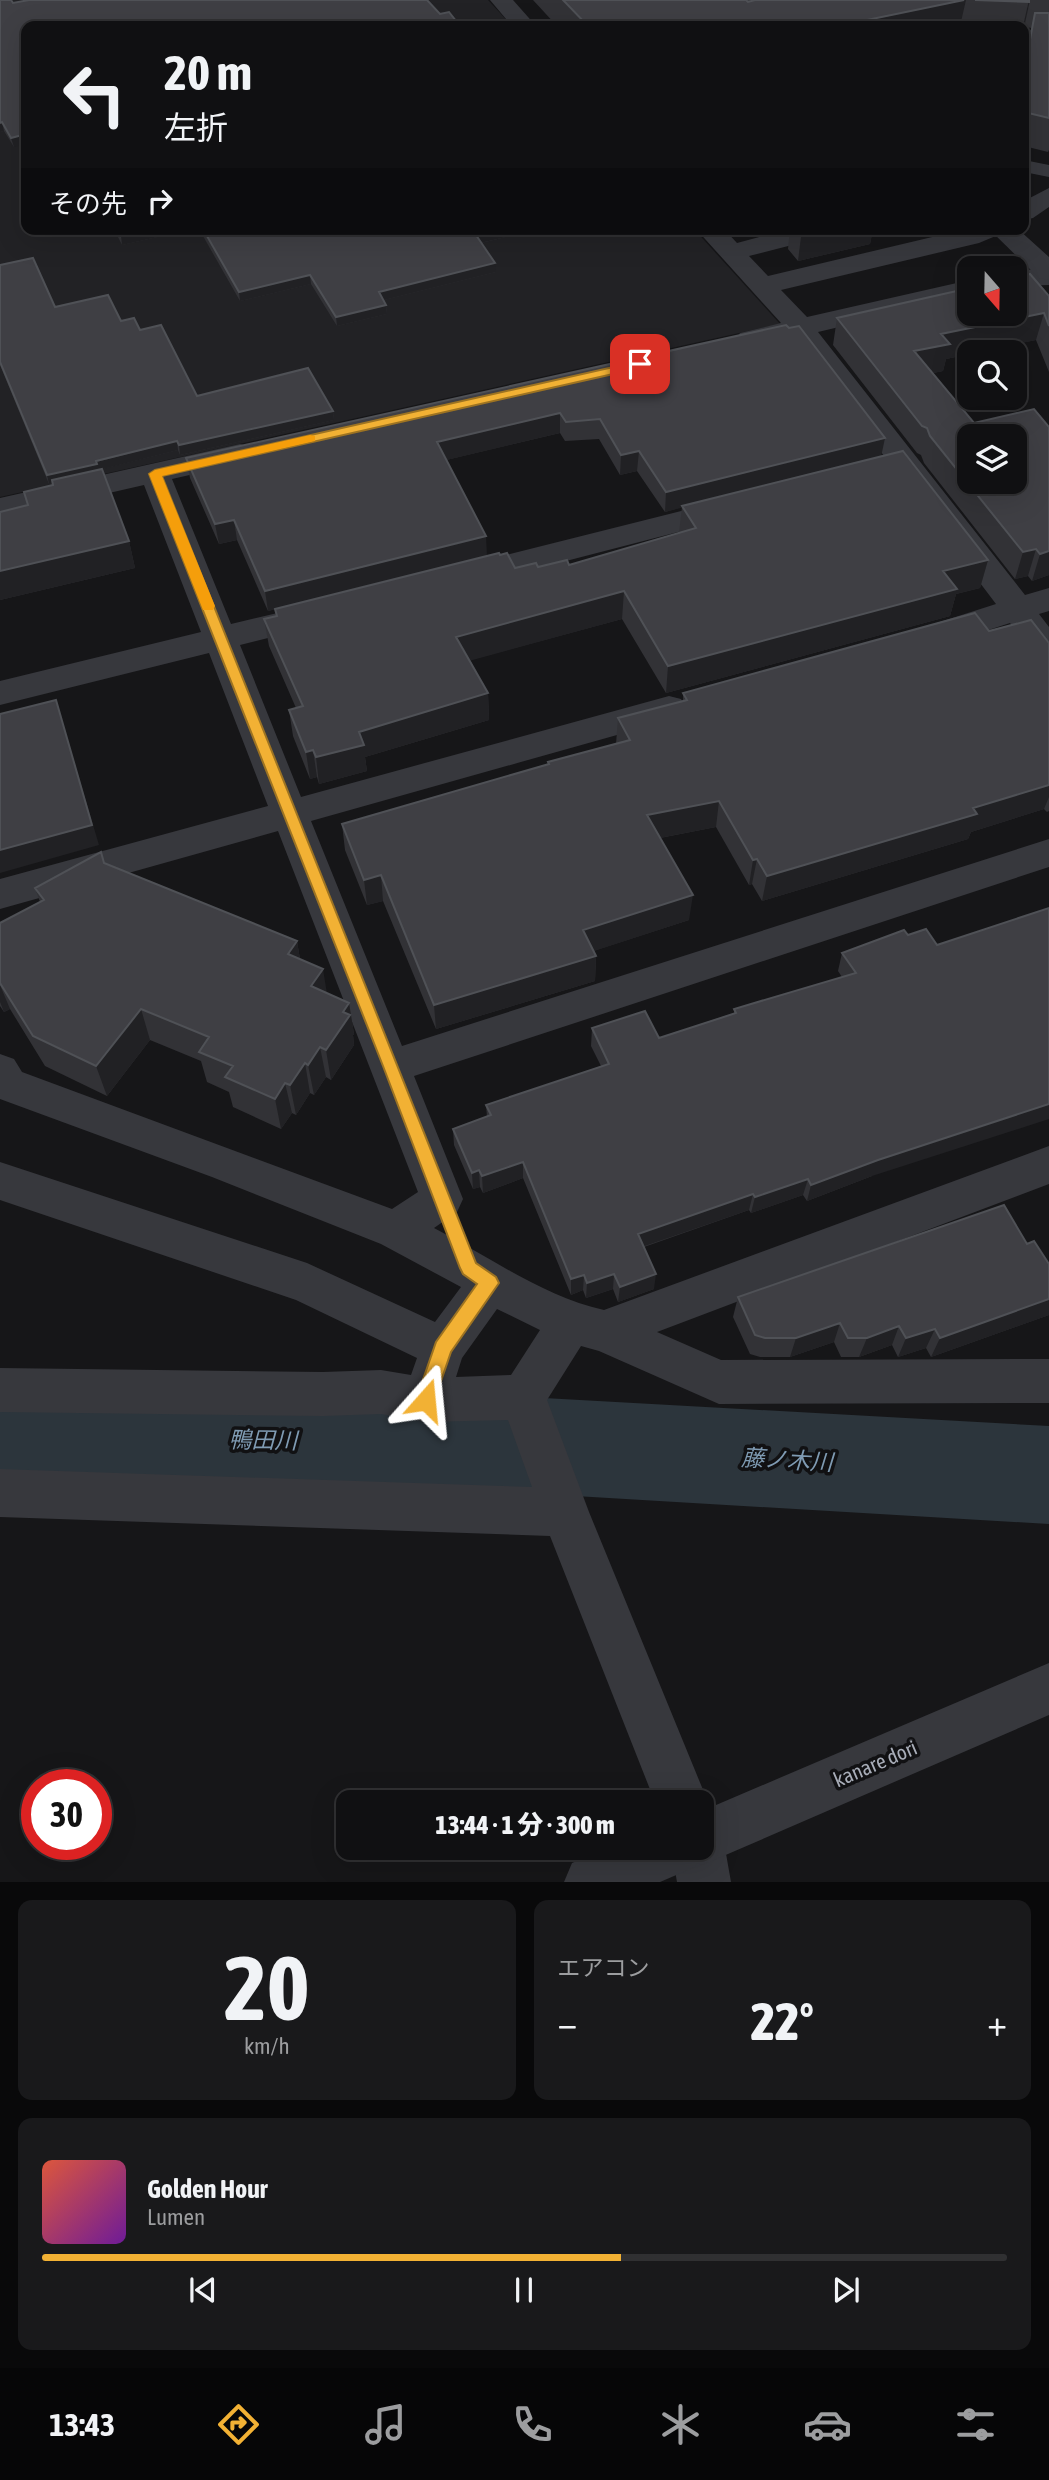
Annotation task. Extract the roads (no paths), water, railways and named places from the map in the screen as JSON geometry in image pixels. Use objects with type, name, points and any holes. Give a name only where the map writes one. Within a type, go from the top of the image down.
[{"type":"street","points":[[500,0],[519,21]]},
{"type":"street","points":[[751,0],[774,21]]},
{"type":"street","points":[[1029,36],[1049,37]]},
{"type":"street","points":[[1029,167],[1049,171]]},
{"type":"street","points":[[1029,209],[1049,196]]},
{"type":"street","points":[[714,235],[801,328],[894,467],[1033,603],[1049,650]]},
{"type":"street","points":[[730,253],[799,235]]},
{"type":"street","points":[[761,286],[975,235]]},
{"type":"street","points":[[1008,235],[1049,275]]},
{"type":"street","points":[[1027,277],[1049,275]]},
{"type":"street","points":[[720,346],[957,291]]},
{"type":"street","points":[[0,508],[263,449]]},
{"type":"street","points":[[155,474],[442,1199],[479,1275]]},
{"type":"street","points":[[436,584],[760,501]]},
{"type":"street","points":[[908,643],[975,624],[1033,603]]},
{"type":"street","points":[[0,693],[342,608]]},
{"type":"street","points":[[0,894],[706,698]]},
{"type":"street","points":[[391,1066],[1049,853]]},
{"type":"street","points":[[0,1071],[8,1084],[227,1164],[396,1230],[479,1275],[587,1327],[719,1382],[1049,1381]]},
{"type":"street","points":[[0,1390],[323,1394],[381,1392],[426,1400],[523,1397],[587,1327],[1049,1165]]},
{"type":"street","points":[[0,1181],[307,1283],[443,1348]]},
{"type":"street","points":[[396,1230],[442,1199]]},
{"type":"street","points":[[426,1400],[443,1348],[479,1275]]},
{"type":"street","points":[[523,1397],[565,1512],[676,1790]]},
{"type":"street","points":[[0,1493],[565,1512]]},
{"type":"street","name":"kanare dori","points":[[714,1833],[1049,1689]]},
{"type":"street","points":[[591,1881],[645,1860]]},
{"type":"street","points":[[700,1860],[704,1881]]},
{"type":"waterway","name":"藤ノ木川","points":[[0,1435],[456,1441],[1049,1475]]},
{"type":"water label","name":"鴨田川","points":[[263,1440]]}]
